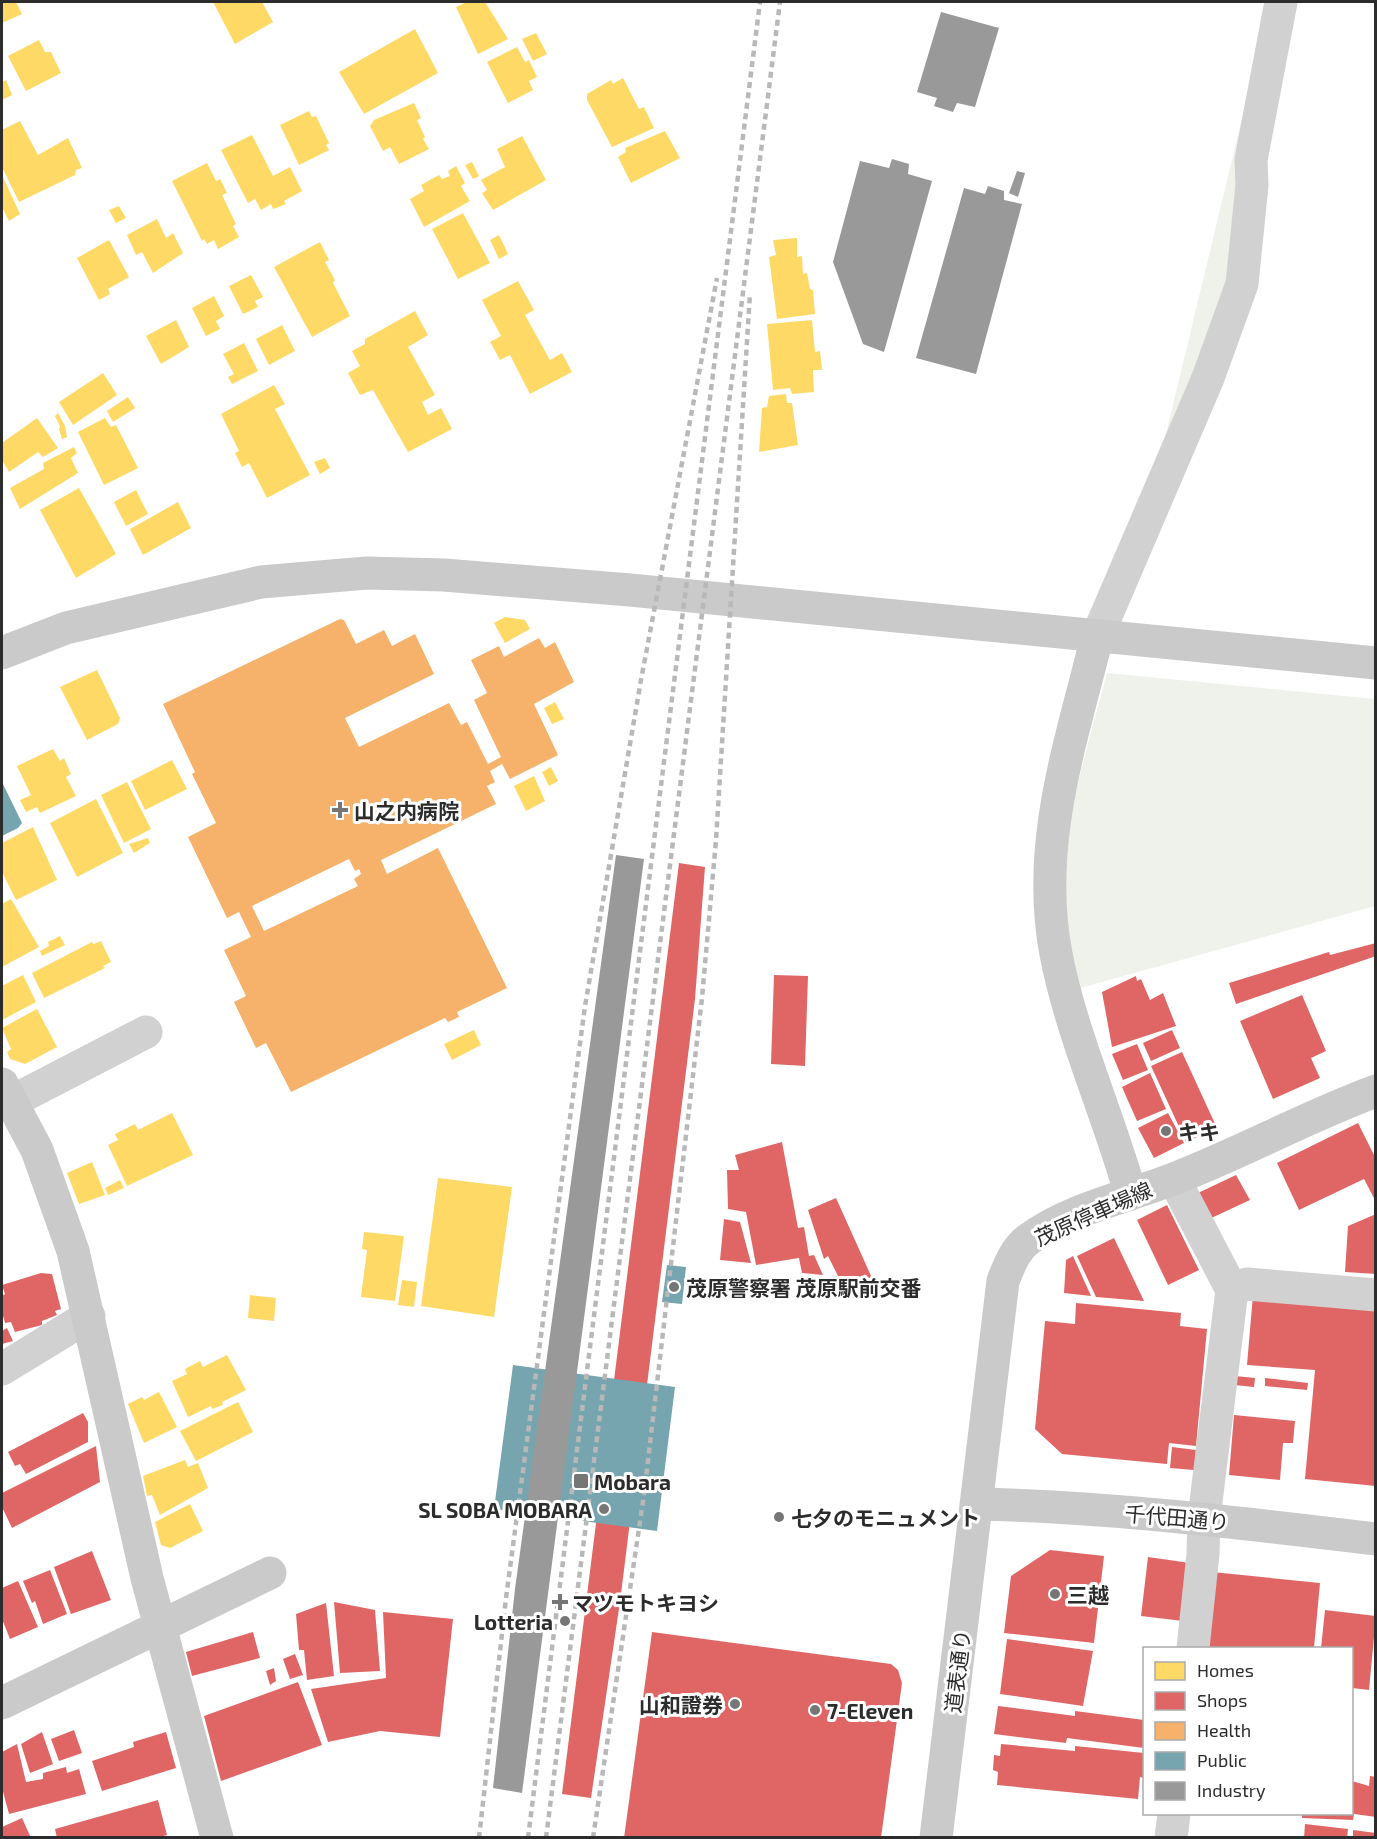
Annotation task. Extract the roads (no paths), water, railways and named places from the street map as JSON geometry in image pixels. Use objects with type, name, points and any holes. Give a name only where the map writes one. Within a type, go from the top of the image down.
[{"type":"street","points":[[1130,1192],[1068,999],[1056,953],[1050,862],[1062,769],[1097,637],[1208,378],[1242,284],[1252,185],[1251,160],[1281,2]]},
{"type":"street","points":[[2,653],[66,628],[261,582],[367,573],[444,575],[630,590],[1376,663]]},
{"type":"street","points":[[146,1032],[6,1093],[37,1150],[53,1189],[73,1251],[160,1627],[217,1838]]},
{"type":"street","name":"茂原停車場線","points":[[977,1504],[1003,1281],[1012,1258],[1028,1240],[1056,1224],[1130,1192],[1174,1179],[1376,1090]]},
{"type":"street","points":[[1174,1179],[1232,1290],[1204,1518],[1203,1554],[1193,1647]]},
{"type":"street","points":[[1232,1290],[1247,1284],[1376,1295]]},
{"type":"street","points":[[2,1369],[89,1316]]},
{"type":"street","name":"千代田通り","points":[[977,1504],[1041,1506],[1204,1518],[1376,1539]]},
{"type":"street","name":"道表通り","points":[[936,1838],[977,1504]]},
{"type":"street","points":[[2,1703],[270,1573]]},
{"type":"street","points":[[1171,1838],[1174,1815]]},
{"type":"railway","points":[[528,1838],[760,2]]},
{"type":"railway","points":[[546,1838],[780,2]]},
{"type":"railway","points":[[479,1838],[506,1598],[585,1006],[641,680],[717,278]]},
{"type":"railway","points":[[593,1838],[644,1495],[702,998],[716,840],[750,293]]},
{"type":"place","name":"山之内病院","points":[[340,810]]},
{"type":"place","name":"キキ","points":[[1166,1131]]},
{"type":"place","name":"茂原警察署 茂原駅前交番","points":[[674,1287]]},
{"type":"place","name":"Mobara","points":[[581,1481]]},
{"type":"place","name":"SL SOBA MOBARA","points":[[604,1509]]},
{"type":"place","name":"七夕のモニュメント","points":[[779,1517]]},
{"type":"place","name":"三越","points":[[1055,1594]]},
{"type":"place","name":"マツモトキヨシ","points":[[560,1602]]},
{"type":"place","name":"Lotteria","points":[[565,1621]]},
{"type":"place","name":"山和證券","points":[[735,1704]]},
{"type":"place","name":"7-Eleven","points":[[815,1710]]}]
